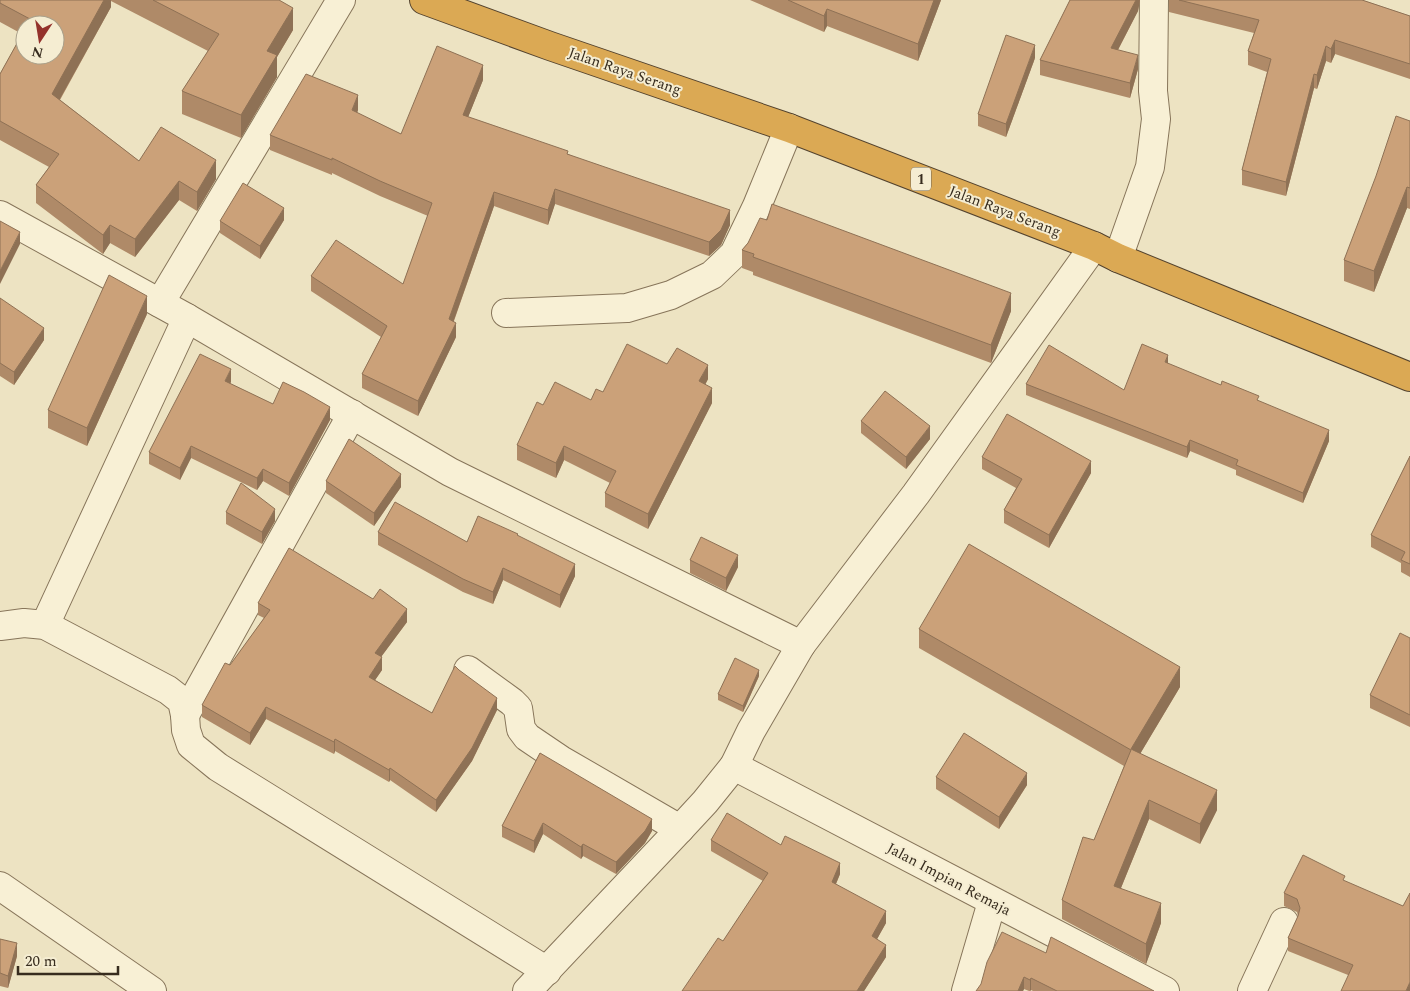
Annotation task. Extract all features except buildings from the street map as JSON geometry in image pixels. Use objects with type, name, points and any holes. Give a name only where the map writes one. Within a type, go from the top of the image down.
[{"type":"highway","name":"Jalan Raya Serang","points":[[424,0],[550,46],[789,128],[1094,246],[1118,258],[1410,376]]},
{"type":"street","points":[[160,303],[341,0]]},
{"type":"street","points":[[1118,258],[1150,167],[1156,119],[1153,91],[1154,0]]},
{"type":"street","points":[[506,313],[627,308],[671,295],[712,275],[734,254],[757,206],[789,128]]},
{"type":"street","points":[[0,215],[160,303],[450,472],[801,645]]},
{"type":"street","points":[[527,991],[705,802],[734,766],[751,731],[801,645],[916,494],[1094,246]]},
{"type":"street","points":[[45,625],[186,318]]},
{"type":"street","points":[[185,715],[352,414]]},
{"type":"street","points":[[0,626],[24,623],[45,625],[168,690],[182,701],[186,730],[191,744],[218,767],[547,971]]},
{"type":"street","points":[[468,670],[518,708],[521,729],[527,737],[561,760],[680,829]]},
{"type":"street","name":"Jalan Impian Remaja","points":[[734,766],[1165,991]]},
{"type":"street","points":[[0,886],[152,991]]},
{"type":"street","points":[[966,991],[992,902]]},
{"type":"street","points":[[1252,991],[1284,922]]}]
